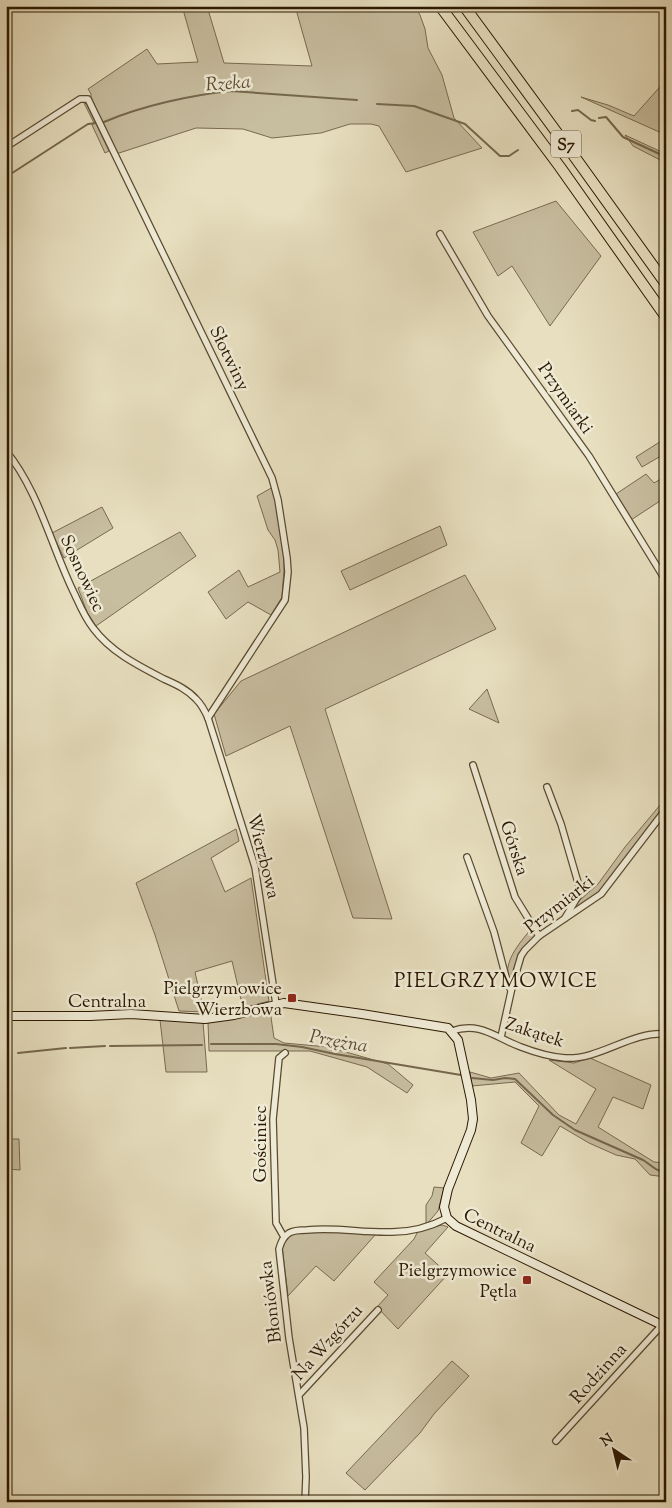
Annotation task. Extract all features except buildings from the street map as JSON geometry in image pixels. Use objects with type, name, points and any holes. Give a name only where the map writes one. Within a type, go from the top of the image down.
[{"type":"highway","name":"S7","points":[[440,6],[560,167],[666,317]]},
{"type":"highway","name":"S7","points":[[464,6],[666,284]]},
{"type":"street","name":"Słotwiny","points":[[6,147],[80,99],[88,99],[272,478],[278,500],[287,558],[288,578],[285,600],[208,718]]},
{"type":"street","name":"Przymiarki","points":[[440,234],[488,316],[588,456],[666,581]]},
{"type":"street","name":"Sosnowiec","points":[[6,451],[16,464],[31,492],[69,584],[92,628],[115,651],[130,661],[177,685],[194,697],[208,718]]},
{"type":"street","name":"Wierzbowa","points":[[208,718],[255,867],[276,1004]]},
{"type":"street","name":"Górska","points":[[473,766],[514,897],[539,936]]},
{"type":"street","points":[[547,787],[561,824],[579,891],[565,918]]},
{"type":"street","name":"Przymiarki","points":[[501,1037],[511,990],[522,956],[531,943],[601,894],[666,809]]},
{"type":"street","points":[[467,857],[494,932],[511,990]]},
{"type":"street","name":"Centralna","points":[[6,1016],[131,1014],[205,1019],[234,1015],[276,1004],[292,1004],[443,1026],[452,1031],[458,1040],[471,1100],[473,1119],[471,1130],[448,1189],[444,1207],[447,1218],[456,1226],[664,1326]]},
{"type":"street","name":"Zakątek","points":[[452,1031],[472,1027],[501,1037],[520,1047],[566,1058],[590,1054],[645,1036],[666,1034]]},
{"type":"street","name":"Gościniec","points":[[284,1237],[276,1223],[274,1119],[277,1067],[279,1058],[285,1053]]},
{"type":"street","name":"Błoniówka","points":[[305,1502],[305,1449],[299,1395],[289,1338],[280,1243],[291,1232],[329,1228],[392,1232],[422,1229],[447,1218]]},
{"type":"street","name":"Na Wzgórzu","points":[[299,1395],[378,1310]]},
{"type":"street","name":"Rodzinna","points":[[556,1441],[664,1326]]},
{"type":"shaded area","points":[[182,6],[207,6],[224,63],[312,66],[295,6],[415,6],[425,29],[428,48],[442,75],[454,118],[482,148],[406,172],[379,126],[350,124],[321,133],[272,138],[243,129],[196,128],[116,154],[88,89],[147,49],[157,64],[198,62]]},
{"type":"shaded area","points":[[666,80],[666,135],[581,97],[608,105],[634,116]]},
{"type":"shaded area","points":[[83,101],[87,105],[109,151],[105,153],[92,125],[94,123]]},
{"type":"shaded area","points":[[625,135],[666,154],[666,163],[633,146]]},
{"type":"shaded area","points":[[556,201],[601,256],[550,326],[512,266],[498,276],[473,232]]},
{"type":"shaded area","points":[[666,438],[666,453],[642,467],[636,457]]},
{"type":"shaded area","points":[[646,474],[654,483],[666,476],[666,497],[631,520],[616,494]]},
{"type":"shaded area","points":[[273,487],[284,548],[282,597],[271,615],[248,602],[226,619],[208,592],[239,570],[248,587],[280,572],[275,540],[268,530],[257,496]]},
{"type":"shaded area","points":[[102,507],[113,528],[64,558],[52,533]]},
{"type":"shaded area","points":[[440,526],[447,545],[350,590],[341,571]]},
{"type":"shaded area","points":[[180,532],[196,556],[96,626],[87,612],[78,588]]},
{"type":"shaded area","points":[[465,575],[496,629],[325,709],[392,919],[353,918],[290,726],[226,756],[214,714],[241,681]]},
{"type":"shaded area","points":[[487,689],[499,723],[469,709]]},
{"type":"shaded area","points":[[666,798],[666,805],[599,892],[587,903],[568,914],[598,884],[625,847]]},
{"type":"shaded area","points":[[236,829],[239,841],[211,858],[225,892],[251,878],[269,1001],[243,1008],[232,961],[195,972],[204,1012],[179,1011],[136,883]]},
{"type":"shaded area","points":[[531,929],[535,936],[522,952],[510,984],[508,969],[510,961],[517,947]]},
{"type":"shaded area","points":[[270,1010],[274,1038],[284,1043],[328,1047],[388,1064],[413,1085],[407,1093],[367,1067],[310,1051],[209,1051],[208,1022]]},
{"type":"shaded area","points":[[160,1020],[203,1022],[207,1072],[166,1072]]},
{"type":"shaded area","points":[[590,1058],[651,1085],[643,1109],[613,1097],[598,1127],[654,1162],[666,1163],[666,1177],[650,1175],[635,1159],[616,1155],[589,1143],[560,1126],[542,1156],[521,1143],[539,1106],[515,1082],[472,1086],[470,1072],[491,1078],[519,1073],[559,1115],[576,1124],[596,1089],[549,1060],[574,1063]]},
{"type":"shaded area","points":[[6,1139],[19,1139],[20,1170],[6,1169]]},
{"type":"shaded area","points":[[434,1187],[444,1188],[438,1211],[426,1225],[426,1205],[432,1196]]},
{"type":"shaded area","points":[[442,1225],[448,1227],[425,1253],[448,1274],[398,1329],[377,1307],[388,1295],[374,1282],[414,1239],[418,1231]]},
{"type":"shaded area","points":[[325,1230],[376,1234],[334,1281],[316,1266],[288,1296],[282,1246],[285,1240],[294,1233]]},
{"type":"shaded area","points":[[452,1361],[469,1376],[434,1414],[420,1433],[365,1490],[346,1473]]},
{"type":"waterway","name":"Rzeka","points":[[104,122],[166,102],[231,91],[357,100]]},
{"type":"waterway","name":"Rzeka","points":[[377,104],[414,106],[465,124],[500,156],[509,156],[518,150]]},
{"type":"waterway","name":"Rzeka","points":[[572,111],[578,110],[595,121]]},
{"type":"waterway","name":"Rzeka","points":[[599,118],[606,117],[623,137],[666,157]]},
{"type":"waterway","name":"Rzeka","points":[[6,177],[88,124],[97,123]]},
{"type":"waterway","name":"Przężna","points":[[211,1044],[276,1044],[302,1047],[461,1075]]},
{"type":"waterway","name":"Przężna","points":[[110,1046],[202,1045]]},
{"type":"waterway","name":"Przężna","points":[[70,1048],[105,1046]]},
{"type":"waterway","name":"Przężna","points":[[18,1053],[66,1048]]},
{"type":"waterway","name":"Przężna","points":[[472,1078],[493,1080],[515,1079],[553,1115],[575,1130],[666,1172]]},
{"type":"place","name":"Pielgrzymowice Wierzbowa","points":[[292,998]]},
{"type":"place","name":"Pielgrzymowice Pętla","points":[[527,1280]]},
{"type":"district","name":"PIELGRZYMOWICE","points":[[496,980]]}]
